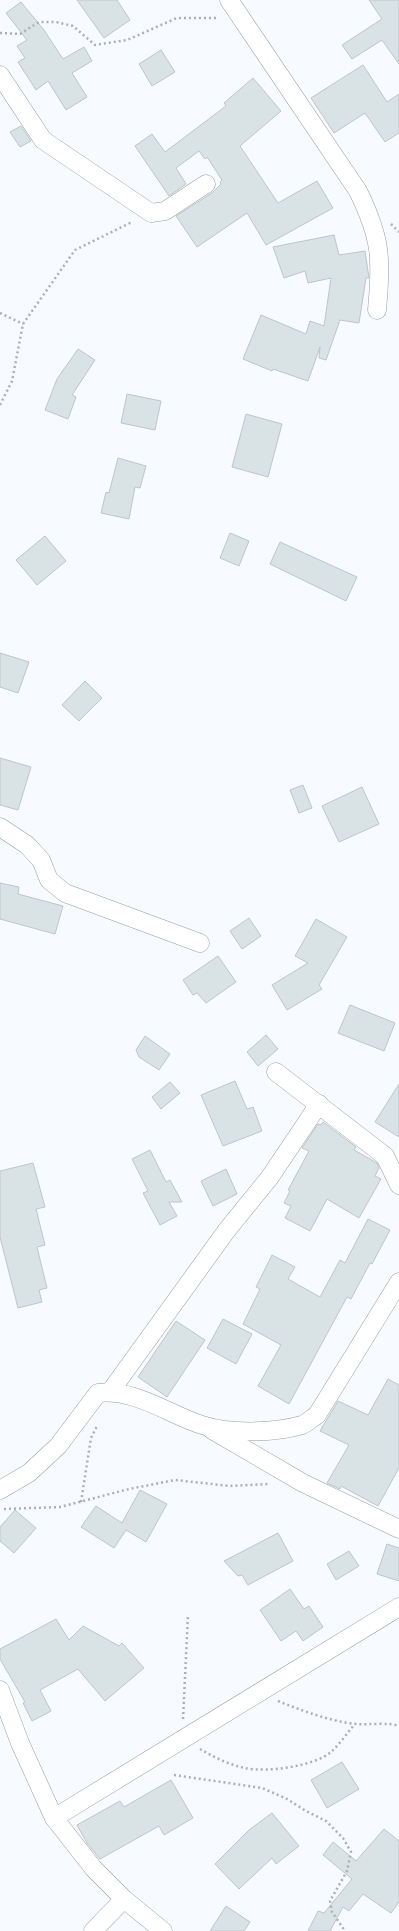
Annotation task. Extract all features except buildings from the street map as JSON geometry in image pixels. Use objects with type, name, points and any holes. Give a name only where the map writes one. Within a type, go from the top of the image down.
[{"type":"street","points":[[229,0],[358,190],[368,210],[378,239],[380,263],[377,310]]},
{"type":"street","points":[[0,75],[44,140],[151,213],[165,211],[206,184]]},
{"type":"street","points":[[0,827],[27,845],[41,860],[49,880],[65,893],[200,943]]},
{"type":"street","points":[[276,1072],[385,1156],[399,1185]]},
{"type":"street","points":[[110,1392],[227,1230],[270,1177],[319,1104]]},
{"type":"street","points":[[203,1425],[242,1431],[275,1431],[303,1424],[317,1415],[399,1282]]},
{"type":"street","points":[[0,1490],[29,1473],[58,1446],[98,1393],[110,1392],[151,1403],[203,1425],[303,1483],[399,1529]]},
{"type":"street","points":[[54,1818],[399,1607]]},
{"type":"street","points":[[0,1690],[20,1743],[54,1818],[94,1869],[124,1899],[163,1931]]},
{"type":"street","points":[[93,1931],[124,1899]]},
{"type":"path","points":[[0,33],[20,34],[39,22],[56,22],[73,26],[95,45],[127,40],[177,18],[240,18]]},
{"type":"path","points":[[0,405],[12,381],[23,324],[75,250],[151,213]]},
{"type":"path","points":[[0,313],[23,324]]},
{"type":"path","points":[[81,1502],[91,1438],[100,1422]]},
{"type":"path","points":[[0,1508],[60,1507],[129,1489],[175,1480],[230,1486],[273,1484]]},
{"type":"path","points":[[188,1615],[183,1686],[183,1740],[218,1759],[246,1768],[278,1769],[306,1764],[330,1753],[355,1724]]},
{"type":"path","points":[[274,1699],[309,1714],[355,1724],[399,1726]]},
{"type":"path","points":[[174,1775],[262,1788],[287,1799],[326,1821],[343,1838],[351,1852],[347,1871],[330,1902],[332,1912],[345,1931]]}]
